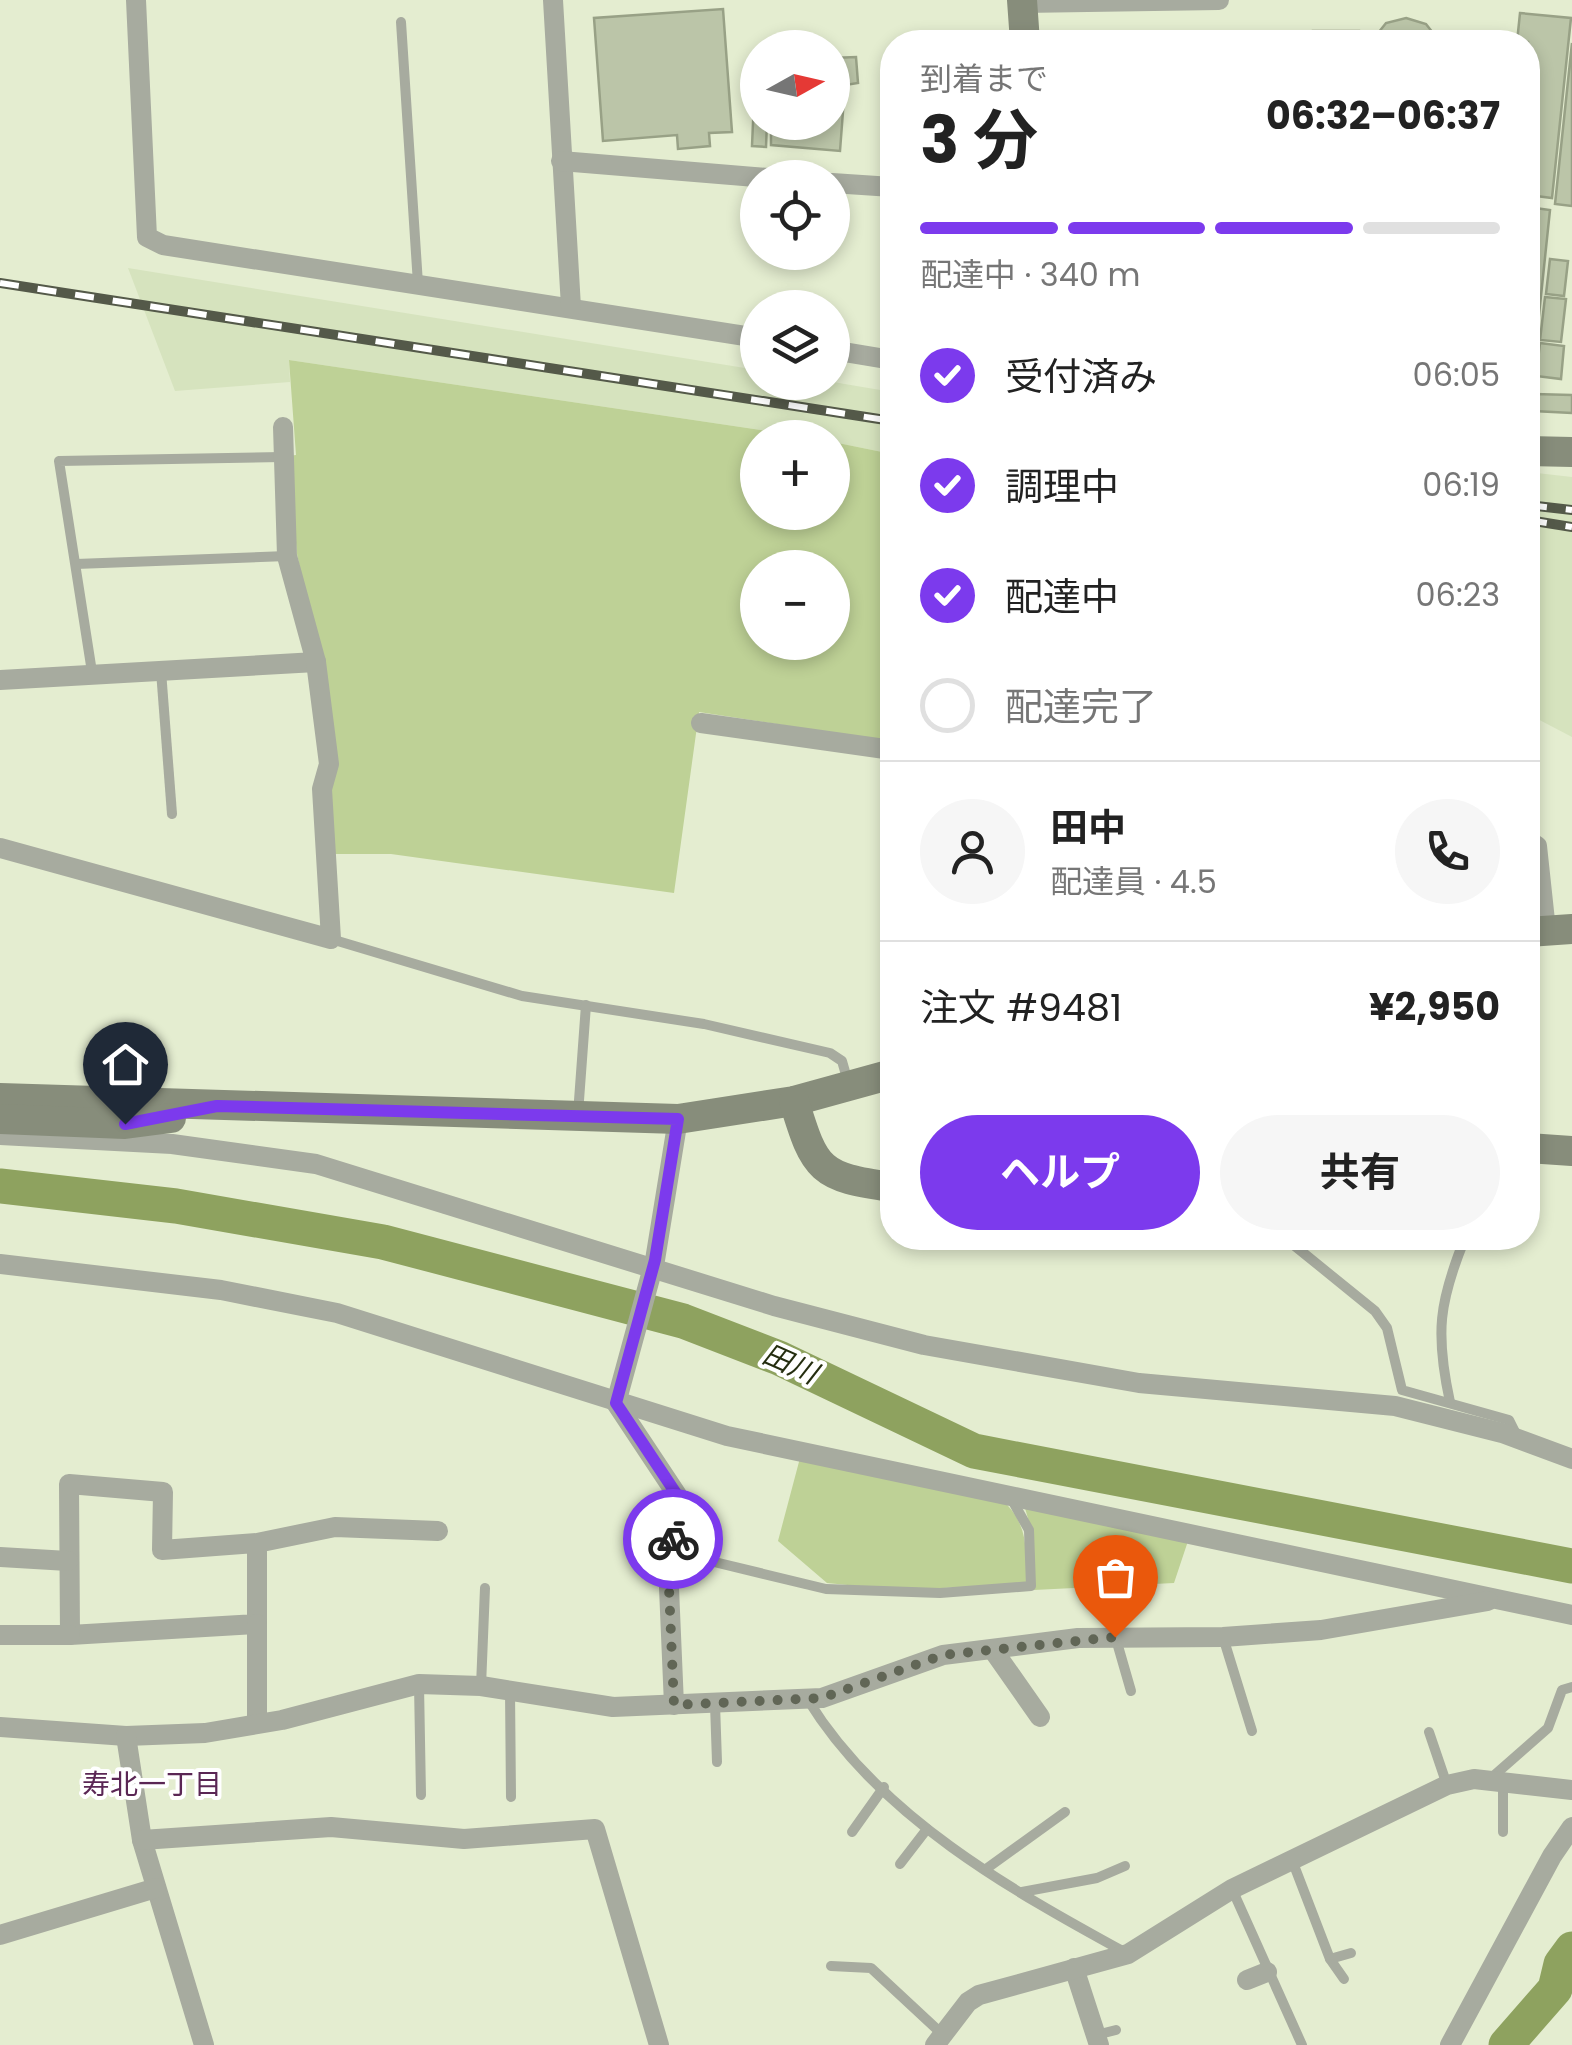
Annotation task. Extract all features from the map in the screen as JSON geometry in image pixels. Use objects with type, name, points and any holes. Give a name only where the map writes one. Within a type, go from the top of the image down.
[{"type":"main road","points":[[1022,2],[1023,30]]},
{"type":"main road","points":[[1540,451],[1572,452]]},
{"type":"main road","points":[[0,1098],[678,1119],[794,1101],[880,1077]]},
{"type":"main road","points":[[794,1101],[816,1160],[830,1175],[880,1185]]},
{"type":"main road","points":[[0,1118],[125,1124],[217,1106]]},
{"type":"main road","points":[[1540,1149],[1572,1151]]},
{"type":"street","points":[[136,0],[146,237],[163,245],[740,335]]},
{"type":"street","points":[[552,0],[571,307]]},
{"type":"street","points":[[1022,2],[1219,0]]},
{"type":"street","points":[[562,161],[740,176]]},
{"type":"street","points":[[850,184],[880,187]]},
{"type":"street","points":[[850,353],[880,358]]},
{"type":"street","points":[[0,848],[331,939],[322,789],[329,764],[316,662],[286,556],[283,427]]},
{"type":"street","points":[[0,680],[316,662]]},
{"type":"street","points":[[701,723],[880,748]]},
{"type":"street","points":[[1540,861],[1549,930]]},
{"type":"street","points":[[674,1705],[672,1552],[677,1495],[616,1400],[651,1272],[678,1119]]},
{"type":"street","points":[[0,1135],[172,1144],[316,1164],[651,1272],[924,1345],[1140,1384],[1395,1406],[1518,1439],[1572,1459]]},
{"type":"street","points":[[0,1264],[221,1290],[337,1313],[726,1436],[1572,1615]]},
{"type":"street","points":[[70,1635],[69,1484],[163,1492],[162,1550],[257,1544],[334,1527],[438,1531]]},
{"type":"street","points":[[257,1544],[257,1723]]},
{"type":"street","points":[[0,1557],[68,1561]]},
{"type":"street","points":[[0,1727],[126,1736],[205,1734],[419,1684],[481,1686],[613,1707],[808,1699],[943,1655],[1115,1637],[1223,1637],[1320,1630],[1499,1599]]},
{"type":"street","points":[[0,1635],[257,1624]]},
{"type":"street","points":[[993,1650],[1040,1717]]},
{"type":"street","points":[[126,1736],[142,1840],[204,2045]]},
{"type":"street","points":[[945,2038],[979,1995],[1128,1954],[1232,1888],[1447,1784],[1496,1781],[1572,1790]]},
{"type":"street","points":[[142,1840],[331,1827],[464,1839],[595,1830],[659,2045]]},
{"type":"street","points":[[1450,2045],[1552,1856],[1572,1828]]},
{"type":"street","points":[[0,1935],[156,1888]]},
{"type":"street","points":[[1074,1968],[1103,2037]]},
{"type":"street","points":[[1247,1980],[1268,1972]]},
{"type":"lane","points":[[402,22],[418,284]]},
{"type":"lane","points":[[92,672],[59,462],[282,457]]},
{"type":"lane","points":[[76,564],[286,556]]},
{"type":"lane","points":[[162,670],[172,814]]},
{"type":"lane","points":[[331,939],[522,996],[704,1024],[830,1053],[842,1060],[849,1085]]},
{"type":"lane","points":[[578,1117],[586,1005]]},
{"type":"lane","points":[[1300,1250],[1376,1311],[1388,1328],[1402,1390],[1510,1420],[1518,1439]]},
{"type":"lane","points":[[1450,1402],[1444,1373],[1441,1304],[1461,1250]]},
{"type":"lane","points":[[672,1552],[826,1589],[940,1594],[1030,1586],[1029,1530],[1010,1497]]},
{"type":"lane","points":[[481,1686],[485,1588]]},
{"type":"lane","points":[[1115,1637],[1131,1691]]},
{"type":"lane","points":[[1223,1637],[1252,1731]]},
{"type":"lane","points":[[419,1684],[422,1794]]},
{"type":"lane","points":[[1503,1832],[1496,1781],[1548,1728],[1562,1690],[1572,1686]]},
{"type":"lane","points":[[510,1690],[511,1798]]},
{"type":"lane","points":[[808,1699],[825,1726],[927,1829],[1022,1892],[1128,1954]]},
{"type":"lane","points":[[715,1704],[717,1762]]},
{"type":"lane","points":[[1429,1732],[1447,1784]]},
{"type":"lane","points":[[852,1832],[884,1788]]},
{"type":"lane","points":[[986,1869],[1065,1812]]},
{"type":"lane","points":[[900,1864],[927,1829]]},
{"type":"lane","points":[[1292,1860],[1330,1958],[1344,1979]]},
{"type":"lane","points":[[1022,1892],[1097,1878],[1125,1866]]},
{"type":"lane","points":[[1232,1888],[1302,2045]]},
{"type":"lane","points":[[1330,1958],[1352,1952]]},
{"type":"lane","points":[[831,1966],[871,1968],[945,2038]]},
{"type":"shaded area","points":[[128,268],[740,367],[740,400],[850,400],[850,385],[880,390],[880,452],[850,445],[850,420],[740,420],[740,427],[289,360],[290,382],[175,391]]},
{"type":"shaded area","points":[[289,360],[740,427],[740,530],[850,530],[850,445],[880,452],[880,740],[699,712],[674,893],[391,854],[334,854],[322,670],[297,554],[288,456],[296,455]]},
{"type":"shaded area","points":[[1540,473],[1572,477],[1572,737],[1540,720]]},
{"type":"shaded area","points":[[800,1458],[1003,1501],[1022,1529],[1027,1584],[899,1590],[827,1583],[778,1541]]},
{"type":"shaded area","points":[[1025,1508],[1188,1541],[1174,1583],[1034,1590],[1033,1536]]},
{"type":"building","points":[[723,9],[732,132],[709,133],[710,146],[678,149],[677,135],[603,141],[594,18]]},
{"type":"building","points":[[1520,13],[1571,18],[1552,198],[1540,196],[1540,30],[1518,30]]},
{"type":"building","points":[[1406,18],[1426,24],[1431,30],[1380,30],[1386,23]]},
{"type":"building","points":[[1572,43],[1572,206],[1555,204]]},
{"type":"building","points":[[850,57],[856,57],[858,83],[850,84]]},
{"type":"building","points":[[752,140],[766,140],[766,147],[752,146]]},
{"type":"building","points":[[771,140],[841,140],[840,151],[771,145]]},
{"type":"building","points":[[1540,209],[1550,210],[1540,305]]},
{"type":"building","points":[[1550,259],[1568,261],[1564,296],[1546,294]]},
{"type":"building","points":[[1545,297],[1566,299],[1561,342],[1540,340]]},
{"type":"building","points":[[1540,343],[1564,346],[1561,379],[1540,376]]},
{"type":"building","points":[[1540,394],[1572,395],[1572,413],[1540,411]]},
{"type":"waterway","name":"田川","points":[[0,1186],[176,1206],[383,1242],[683,1321],[779,1358],[974,1451],[1572,1566]]},
{"type":"waterway","points":[[1506,2045],[1555,1989],[1561,1964],[1572,1949]]},
{"type":"railway","points":[[0,283],[880,419]]},
{"type":"railway","points":[[1540,506],[1572,510]]},
{"type":"railway","points":[[1540,522],[1572,527]]},
{"type":"way so far","points":[[673,1539],[669,1588],[674,1705],[822,1698],[943,1655],[1115,1637]]},
{"type":"district","name":"寿北一丁目","points":[[152,1784]]},
{"type":"route","points":[[125,1124],[217,1106],[678,1119],[655,1260],[616,1403],[677,1495],[673,1539]]}]
